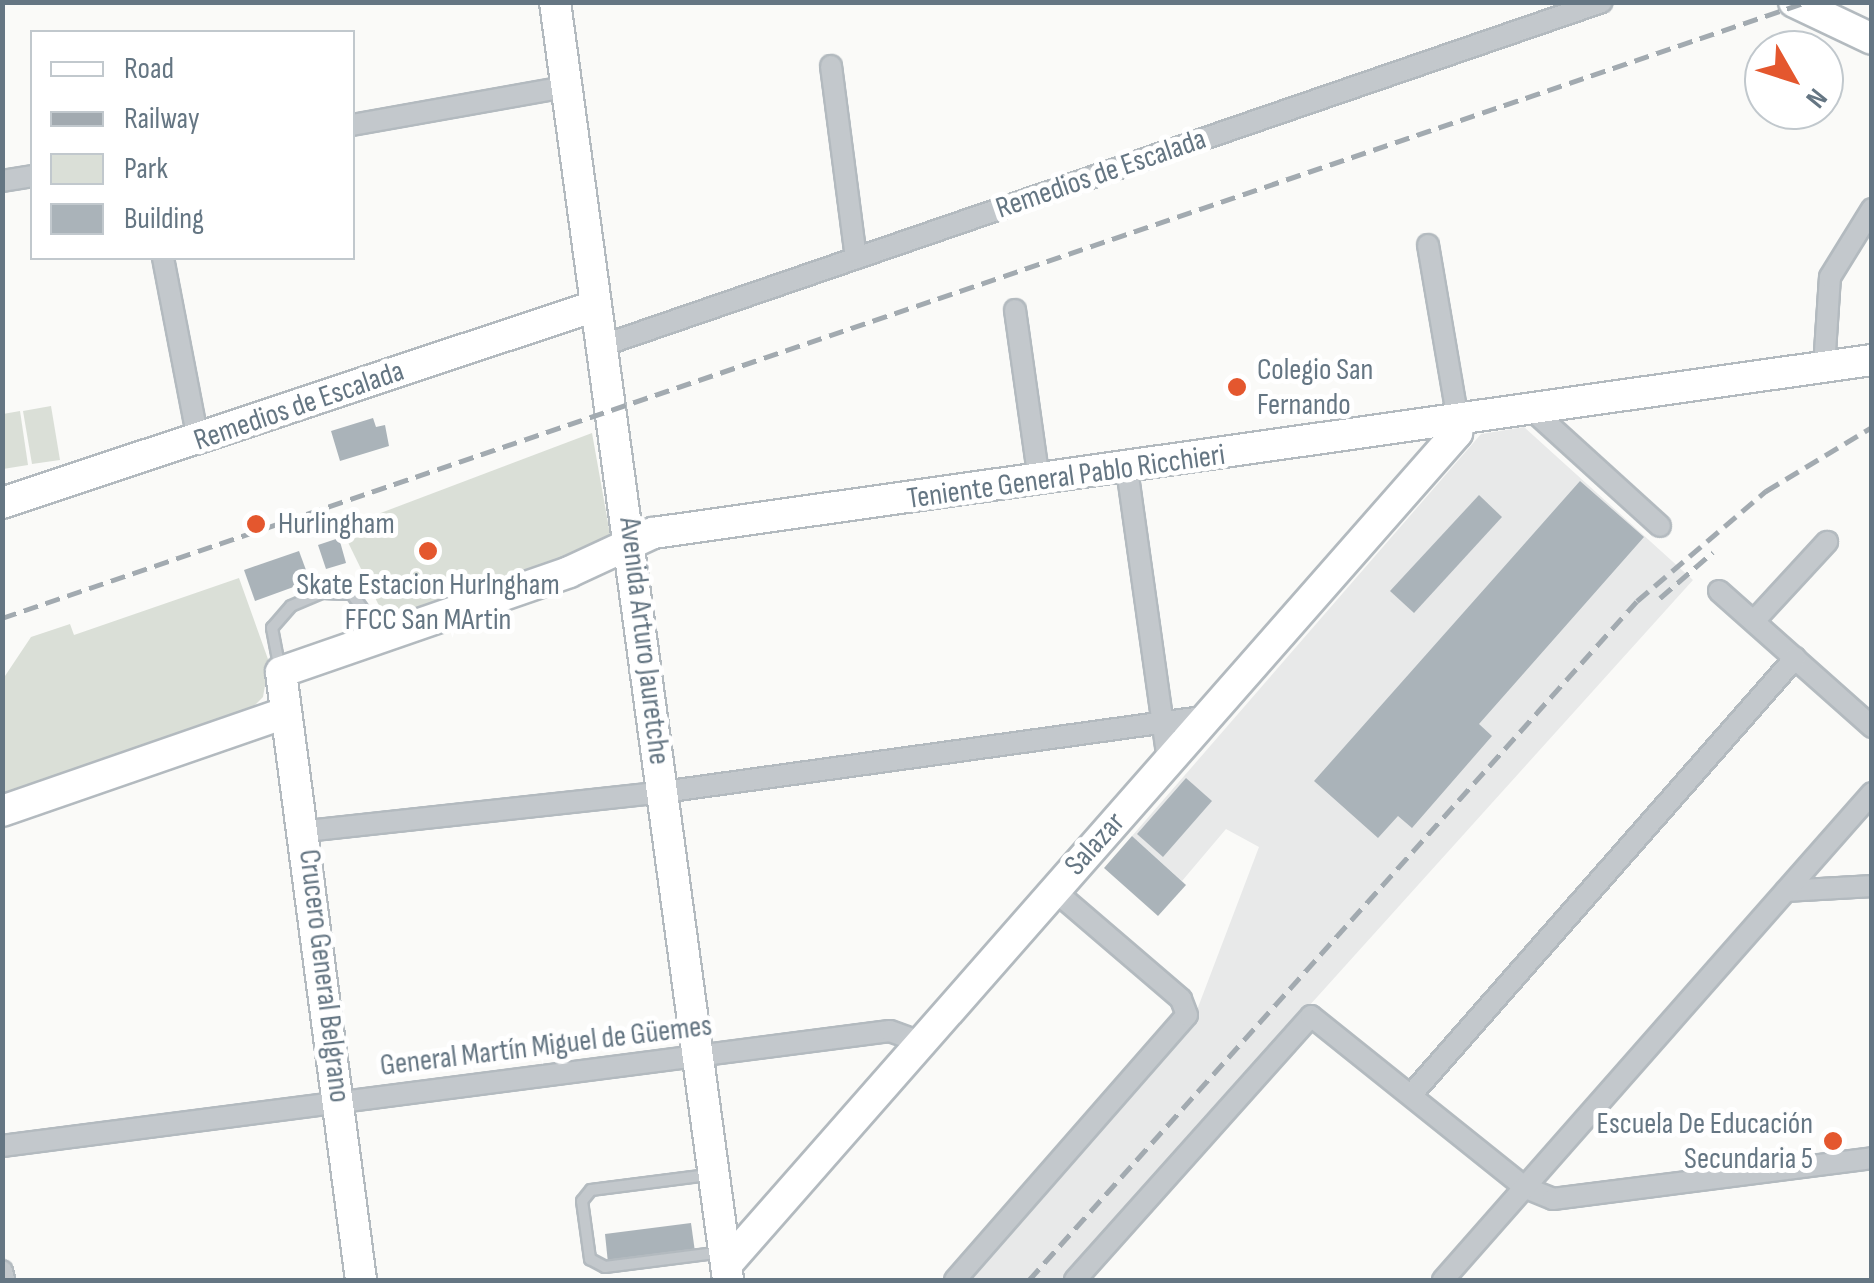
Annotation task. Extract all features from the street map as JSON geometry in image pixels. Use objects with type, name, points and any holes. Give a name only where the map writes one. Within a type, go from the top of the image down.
[{"type":"street","name":"Avenida Arturo Jauretche","points":[[555,2],[595,306],[632,545],[726,1266]]},
{"type":"street","name":"Remedios de Escalada","points":[[601,346],[1602,2]]},
{"type":"street","points":[[1794,2],[1872,39]]},
{"type":"street","points":[[831,66],[856,258]]},
{"type":"street","points":[[355,124],[566,87]]},
{"type":"street","points":[[2,181],[30,176]]},
{"type":"street","points":[[1824,367],[1830,277],[1872,209]]},
{"type":"street","points":[[1428,244],[1458,420]]},
{"type":"street","points":[[163,260],[198,440]]},
{"type":"street","name":"Remedios de Escalada","points":[[2,503],[595,306]]},
{"type":"street","points":[[1014,310],[1039,481]]},
{"type":"street","name":"Teniente General Pablo Ricchieri","points":[[281,672],[632,545],[653,533],[1127,470],[1872,360]]},
{"type":"street","points":[[1531,408],[1660,526]]},
{"type":"street","name":"Salazar","points":[[726,1266],[918,1041],[1457,434],[1458,420]]},
{"type":"street","points":[[1127,470],[1168,762]]},
{"type":"street","points":[[1754,621],[1828,542]]},
{"type":"street","points":[[1719,590],[1872,728]]},
{"type":"street","points":[[1411,1095],[1794,658]]},
{"type":"street","name":"Crucero General Belgrano","points":[[281,672],[306,831],[362,1280]]},
{"type":"street","points":[[2,811],[286,712]]},
{"type":"street","points":[[306,831],[663,792],[1209,716]]},
{"type":"street","points":[[1443,1280],[1872,793]]},
{"type":"street","points":[[1786,891],[1872,886]]},
{"type":"street","points":[[955,1280],[1187,1015],[1181,999],[1054,890]]},
{"type":"street","points":[[1074,1280],[1311,1016],[1526,1188],[1553,1199],[1872,1158]]},
{"type":"street","name":"General Martín Miguel de Güemes","points":[[2,1146],[890,1031],[918,1041]]},
{"type":"street","points":[[2,1271],[4,1280]]},
{"type":"lane","points":[[281,672],[272,628],[291,606],[322,593],[352,594],[382,636]]},
{"type":"lane","points":[[714,1175],[600,1187],[582,1201],[584,1220],[590,1259],[605,1267],[726,1266]]},
{"type":"shaded area","points":[[1524,427],[1693,580],[1062,1280],[967,1280],[1189,1031],[1259,847],[1226,829],[1182,881],[1132,836],[1481,434]]},
{"type":"green space","points":[[51,406],[60,460],[32,464],[23,411]]},
{"type":"green space","points":[[20,411],[28,465],[3,469],[3,414]]},
{"type":"green space","points":[[592,433],[610,534],[604,547],[386,620],[341,528]]},
{"type":"green space","points":[[239,578],[269,662],[263,697],[246,714],[3,799],[3,679],[31,637],[70,624],[74,635]]},
{"type":"building","points":[[373,418],[376,427],[385,425],[389,446],[340,461],[331,431]]},
{"type":"building","points":[[1580,481],[1644,537],[1479,724],[1492,736],[1412,828],[1398,816],[1378,838],[1314,781]]},
{"type":"building","points":[[1479,495],[1502,517],[1414,613],[1390,591]]},
{"type":"building","points":[[339,538],[346,563],[326,569],[318,545]]},
{"type":"building","points":[[299,551],[310,581],[255,601],[244,570]]},
{"type":"building","points":[[1186,778],[1212,801],[1163,857],[1137,834]]},
{"type":"building","points":[[1132,836],[1186,885],[1158,916],[1104,868]]},
{"type":"building","points":[[691,1223],[695,1252],[608,1263],[605,1234]]},
{"type":"railway","points":[[2,618],[1806,2]]},
{"type":"railway","points":[[1029,1280],[1637,601],[1766,491],[1872,427]]},
{"type":"railway","points":[[1660,598],[1713,552]]},
{"type":"place","name":"Colegio San Fernando","points":[[1237,387]]},
{"type":"place","name":"Hurlingham","points":[[256,524]]},
{"type":"place","name":"Skate Estacion Hurlngham FFCC San MArtin","points":[[428,551]]},
{"type":"place","name":"Escuela De Educación Secundaria 5","points":[[1833,1141]]}]
